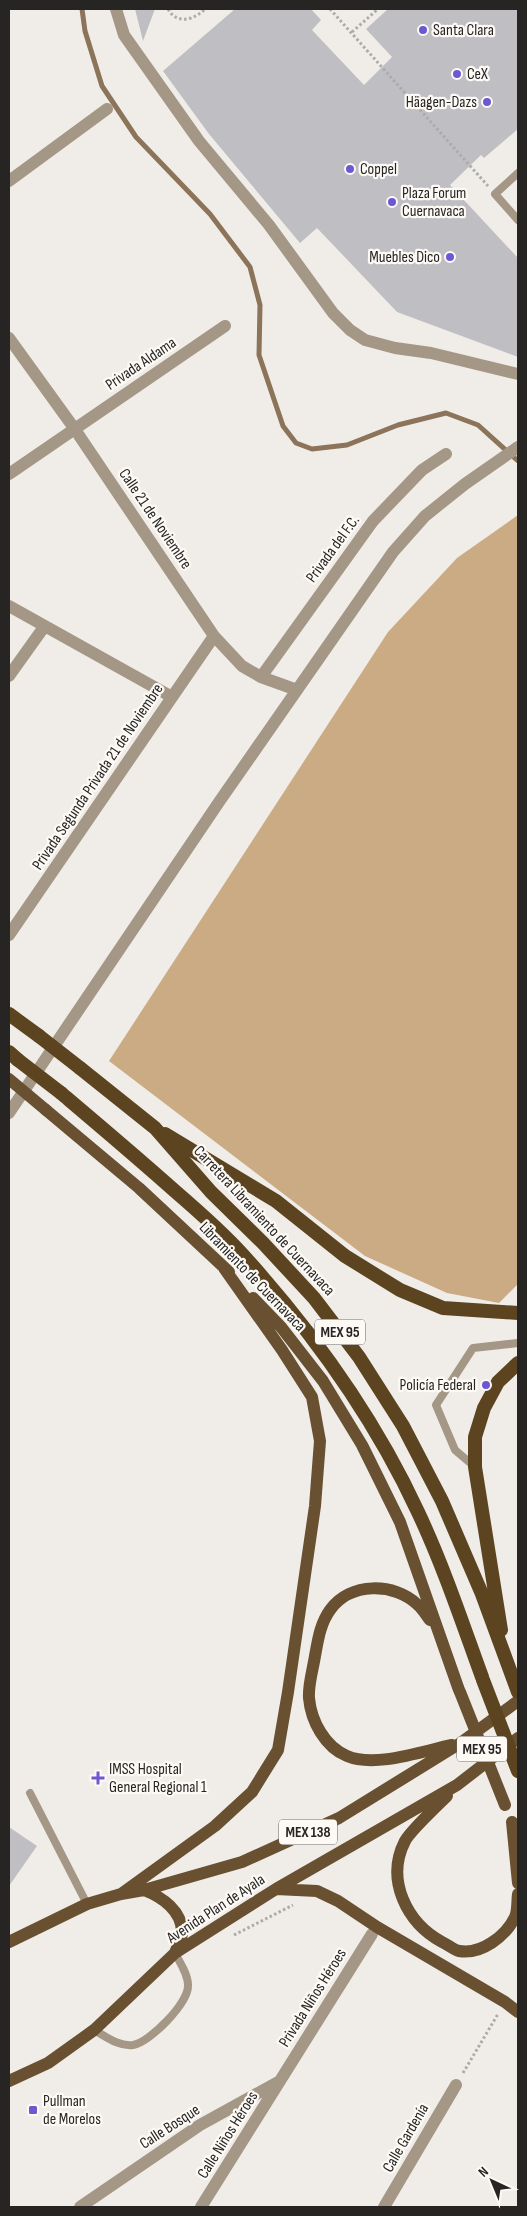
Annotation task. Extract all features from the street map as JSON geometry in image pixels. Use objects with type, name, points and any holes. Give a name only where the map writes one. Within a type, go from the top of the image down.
[{"type":"highway","name":"Carretera Libramiento de Cuernavaca","points":[[9,1014],[155,1128],[211,1192],[314,1298],[359,1357],[403,1426],[442,1501],[482,1594],[518,1692]]},
{"type":"highway","name":"MEX 95","points":[[14,1056],[61,1093],[151,1170],[241,1253],[293,1314],[338,1372],[376,1431],[418,1512],[461,1618],[482,1679],[518,1771]]},
{"type":"highway","points":[[155,1128],[276,1201],[345,1256],[400,1290],[442,1308],[518,1313]]},
{"type":"highway","points":[[507,1663],[474,1467],[475,1437],[484,1408],[498,1382],[518,1362]]},
{"type":"main road","name":"MEX 95","points":[[9,1006],[39,1036]]},
{"type":"main road","name":"Libramiento de Cuernavaca","points":[[9,1079],[139,1188],[224,1268],[281,1327],[323,1381],[362,1445],[400,1522],[459,1691],[518,1840]]},
{"type":"main road","points":[[121,1894],[215,1826],[252,1792],[278,1750],[288,1692],[315,1506],[320,1441],[312,1398],[282,1350],[224,1268]]},
{"type":"main road","points":[[436,1628],[417,1604],[398,1592],[370,1587],[349,1593],[330,1609],[320,1629],[309,1697],[314,1722],[326,1741],[346,1756],[370,1761],[459,1744]]},
{"type":"main road","name":"MEX 138","points":[[459,1744],[518,1701]]},
{"type":"main road","name":"MEX 138","points":[[457,1785],[518,1738]]},
{"type":"main road","name":"Avenida Plan de Ayala","points":[[9,1942],[87,1904],[242,1862],[330,1822],[459,1744]]},
{"type":"main road","points":[[457,1785],[405,1841],[398,1868],[400,1895],[427,1934],[459,1951],[480,1948],[500,1937],[515,1916],[518,1894]]},
{"type":"main road","name":"Avenida Plan de Ayala","points":[[9,2080],[48,2063],[94,2030],[175,1953],[276,1889],[457,1785]]},
{"type":"main road","points":[[512,1822],[518,1883]]},
{"type":"main road","points":[[276,1889],[317,1891],[338,1901],[376,1927],[505,2002],[518,2012]]},
{"type":"main road","points":[[144,1890],[158,1896],[171,1906],[179,1919],[182,1934],[175,1953]]},
{"type":"street","points":[[116,9],[124,35],[199,141],[269,225],[333,313],[350,330],[365,340],[395,348],[431,353],[518,374]]},
{"type":"street","points":[[9,181],[107,109]]},
{"type":"street","name":"Privada Aldama","points":[[9,474],[225,326]]},
{"type":"street","name":"Calle 21 de Noviembre","points":[[9,338],[74,428],[214,636],[242,666],[261,677],[297,690]]},
{"type":"street","points":[[9,1114],[393,552],[425,516],[465,484],[518,447]]},
{"type":"street","name":"Privada del F.C.","points":[[261,677],[373,521],[422,470],[446,454]]},
{"type":"street","points":[[9,606],[172,697]]},
{"type":"street","points":[[9,676],[44,627]]},
{"type":"street","name":"Privada Segunda Privada 21 de Noviembre","points":[[9,935],[214,636]]},
{"type":"street","name":"Privada Niños Héroes","points":[[282,2080],[372,1934]]},
{"type":"street","name":"Calle Bosque","points":[[80,2207],[200,2125],[282,2080]]},
{"type":"street","name":"Calle Niños Héroes","points":[[202,2207],[282,2080]]},
{"type":"street","name":"Calle Gardenía","points":[[384,2207],[456,2085]]},
{"type":"lane","points":[[518,174],[495,194],[518,220]]},
{"type":"lane","points":[[474,1467],[455,1450],[436,1405],[474,1348],[518,1343]]},
{"type":"lane","points":[[30,1793],[87,1904]]},
{"type":"lane","points":[[94,2030],[113,2041],[132,2045],[144,2041],[177,2010],[186,1998],[188,1986],[185,1972],[175,1953]]},
{"type":"path","points":[[168,9],[177,18],[187,20],[198,16],[205,9]]},
{"type":"path","points":[[330,9],[495,194]]},
{"type":"path","points":[[352,32],[378,9]]},
{"type":"path","points":[[456,2085],[505,2002]]},
{"type":"shaded area","points":[[518,515],[518,1284],[499,1303],[447,1293],[365,1256],[109,1061],[388,632],[457,558]]},
{"type":"building","points":[[135,9],[155,9],[143,41]]},
{"type":"building","name":"Plaza Forum Cuernavaca","points":[[235,9],[311,9],[321,20],[312,30],[364,85],[392,57],[366,29],[388,9],[518,9],[518,129],[484,158],[481,155],[450,185],[518,258],[518,357],[397,312],[317,228],[300,243],[209,134],[163,71]]},
{"type":"building","points":[[9,1827],[37,1846],[9,1886]]},
{"type":"waterway","points":[[82,9],[85,31],[102,86],[136,137],[210,214],[250,267],[260,305],[259,355],[283,426],[296,443],[312,449],[347,445],[398,425],[446,413],[478,425],[518,461]]},
{"type":"place","name":"Santa Clara","points":[[423,30]]},
{"type":"place","name":"CeX","points":[[457,74]]},
{"type":"place","name":"Häagen-Dazs","points":[[487,102]]},
{"type":"place","name":"Coppel","points":[[350,169]]},
{"type":"place","name":"Plaza Forum Cuernavaca","points":[[392,202]]},
{"type":"place","name":"Muebles Dico","points":[[450,257]]},
{"type":"place","name":"Policía Federal","points":[[486,1385]]},
{"type":"place","name":"IMSS Hospital General Regional 1","points":[[98,1778]]},
{"type":"place","name":"Pullman de Morelos","points":[[33,2110]]}]
